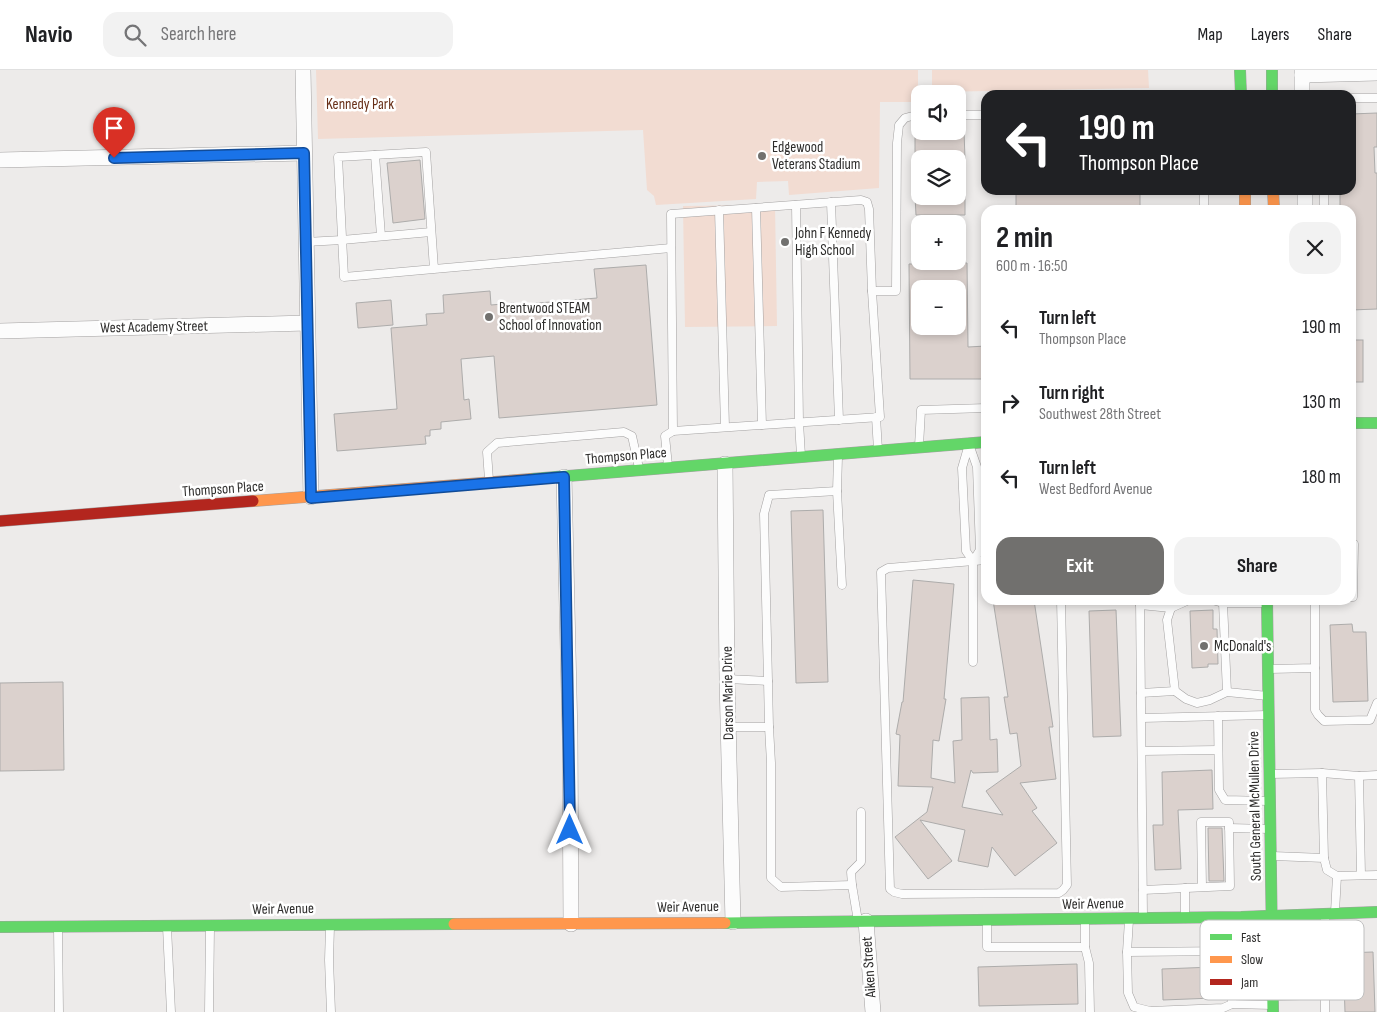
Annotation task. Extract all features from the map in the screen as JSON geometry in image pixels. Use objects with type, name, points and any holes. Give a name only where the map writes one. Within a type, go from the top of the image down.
[{"type":"street","points":[[303,70],[311,498]]},
{"type":"street","points":[[1240,70],[1241,90]]},
{"type":"street","points":[[1272,70],[1272,90]]},
{"type":"street","points":[[1302,90],[1302,73],[1377,73]]},
{"type":"street","points":[[0,160],[304,153]]},
{"type":"street","name":"West Academy Street","points":[[0,331],[307,323]]},
{"type":"street","points":[[1356,423],[1377,423]]},
{"type":"street","name":"Thompson Place","points":[[0,521],[311,498],[981,443]]},
{"type":"street","name":"Darson Marie Drive","points":[[725,464],[727,679],[733,922]]},
{"type":"street","points":[[564,477],[570,737],[571,924]]},
{"type":"street","name":"South General McMullen Drive","points":[[1267,605],[1272,920]]},
{"type":"street","name":"Weir Avenue","points":[[0,927],[987,921],[1272,916],[1377,912]]},
{"type":"street","name":"Aiken Street","points":[[862,921],[873,1012]]},
{"type":"lane","points":[[1356,98],[1377,98]]},
{"type":"lane","points":[[966,115],[981,115]]},
{"type":"lane","points":[[872,291],[896,291],[896,143],[899,126],[905,118],[911,116]]},
{"type":"lane","points":[[434,269],[426,152],[338,157],[344,277],[671,248]]},
{"type":"lane","points":[[375,155],[381,236]]},
{"type":"lane","points":[[673,431],[671,214],[861,200],[867,202],[869,209],[878,452]]},
{"type":"lane","points":[[832,202],[839,420]]},
{"type":"lane","points":[[796,205],[799,422],[802,458]]},
{"type":"lane","points":[[756,208],[762,425]]},
{"type":"lane","points":[[719,210],[725,427]]},
{"type":"lane","points":[[306,242],[432,232]]},
{"type":"lane","points":[[919,447],[921,410],[981,408]]},
{"type":"lane","points":[[668,467],[665,436],[673,431],[878,417]]},
{"type":"lane","points":[[489,482],[487,452],[497,443],[624,432],[632,436],[640,470]]},
{"type":"lane","points":[[969,444],[962,468],[966,551],[973,561]]},
{"type":"lane","points":[[969,444],[977,467],[980,541],[980,550],[973,561],[973,662]]},
{"type":"lane","points":[[838,455],[837,491],[842,585]]},
{"type":"lane","points":[[837,491],[769,495],[764,514],[771,763],[771,878],[781,887],[852,885]]},
{"type":"lane","points":[[981,560],[888,568],[882,572],[890,889],[894,892],[902,894],[1059,893],[1067,885],[1061,605]]},
{"type":"lane","points":[[1140,605],[1143,918]]},
{"type":"lane","points":[[1155,605],[1170,608],[1177,605]]},
{"type":"lane","points":[[1223,605],[1227,692]]},
{"type":"lane","points":[[1315,605],[1316,710],[1318,716],[1324,721],[1370,720],[1377,703]]},
{"type":"lane","points":[[1170,608],[1167,620],[1175,691]]},
{"type":"lane","points":[[1268,669],[1316,668]]},
{"type":"lane","points":[[727,679],[768,681]]},
{"type":"lane","points":[[1141,693],[1175,691],[1186,699],[1198,703],[1227,692],[1268,696]]},
{"type":"lane","points":[[1142,718],[1269,714]]},
{"type":"lane","points":[[1218,716],[1219,790],[1225,800],[1270,801]]},
{"type":"lane","points":[[728,727],[769,727]]},
{"type":"lane","points":[[1142,751],[1218,750]]},
{"type":"lane","points":[[1270,774],[1376,776]]},
{"type":"lane","points":[[1322,774],[1324,858],[1327,870],[1337,876],[1377,874]]},
{"type":"lane","points":[[1359,776],[1361,875]]},
{"type":"lane","points":[[861,812],[861,862],[851,872],[852,885],[862,921]]},
{"type":"lane","points":[[1143,890],[1230,886],[1226,869],[1226,841],[1229,822],[1201,822],[1205,841],[1205,870],[1202,887]]},
{"type":"lane","points":[[1229,828],[1271,830]]},
{"type":"lane","points":[[1271,856],[1324,858]]},
{"type":"lane","points":[[1330,920],[1337,876]]},
{"type":"lane","points":[[1185,918],[1186,888]]},
{"type":"lane","points":[[1129,918],[1127,952],[1128,994],[1134,1007],[1150,1010],[1223,1008],[1232,1004],[1273,1004],[1296,1000]]},
{"type":"lane","points":[[1085,919],[1085,947],[1089,963],[1090,1012]]},
{"type":"lane","points":[[987,921],[987,947],[1085,947]]},
{"type":"lane","points":[[330,924],[329,960],[332,1012]]},
{"type":"lane","points":[[167,925],[171,1012]]},
{"type":"lane","points":[[209,1012],[210,925]]},
{"type":"lane","points":[[58,926],[59,1012]]},
{"type":"lane","points":[[1127,952],[1200,951]]},
{"type":"green space","name":"Kennedy Park","points":[[316,70],[918,70],[918,85],[911,85],[911,102],[880,102],[879,188],[789,195],[788,181],[757,182],[756,199],[656,205],[654,196],[647,190],[643,130],[318,139]]},
{"type":"green space","points":[[932,70],[1148,70],[1149,88],[966,91],[966,85],[932,85]]},
{"type":"green space","points":[[775,205],[777,326],[685,327],[683,206]]},
{"type":"building","points":[[1377,113],[1377,147],[1374,147],[1375,173],[1377,173],[1377,309],[1356,310],[1356,205],[1340,205],[1340,195],[1356,195],[1356,114]]},
{"type":"building","points":[[915,140],[964,140],[965,150],[915,150]]},
{"type":"building","points":[[420,160],[425,219],[393,223],[387,163]]},
{"type":"building","points":[[1016,195],[1140,195],[1140,205],[1016,205]]},
{"type":"building","points":[[915,205],[965,205],[965,215],[916,215]]},
{"type":"building","points":[[967,263],[968,347],[981,346],[981,379],[910,379],[909,264],[911,264],[911,270],[966,270]]},
{"type":"building","points":[[646,265],[657,405],[499,418],[494,356],[461,359],[464,400],[469,399],[471,419],[441,422],[441,429],[430,430],[430,436],[425,436],[426,444],[337,451],[334,414],[397,409],[391,328],[427,325],[426,314],[444,313],[443,295],[490,291],[491,305],[514,303],[515,305],[597,298],[594,269]]},
{"type":"building","points":[[391,300],[393,325],[358,328],[356,303]]},
{"type":"building","points":[[1356,340],[1363,340],[1363,382],[1356,382]]},
{"type":"building","points":[[823,510],[828,682],[796,683],[791,511]]},
{"type":"building","points":[[913,580],[954,584],[944,699],[946,699],[939,741],[933,740],[931,778],[955,783],[953,741],[962,740],[961,698],[989,697],[990,740],[997,739],[998,772],[973,773],[971,770],[962,807],[1003,815],[986,791],[1021,766],[1017,733],[1010,734],[1004,697],[1008,697],[994,605],[1035,605],[1053,727],[1049,727],[1056,779],[1020,783],[1037,808],[1032,811],[1057,843],[1015,876],[992,847],[988,867],[958,861],[965,830],[920,820],[952,861],[928,879],[895,837],[927,812],[933,787],[898,786],[900,735],[896,734],[903,702]]},
{"type":"building","points":[[1116,610],[1121,736],[1093,737],[1089,611]]},
{"type":"building","name":"McDonald's","points":[[1213,610],[1213,629],[1217,629],[1218,664],[1208,664],[1208,667],[1192,668],[1190,611]]},
{"type":"building","points":[[1352,624],[1353,632],[1366,632],[1368,701],[1333,702],[1330,625]]},
{"type":"building","points":[[63,682],[64,770],[0,771],[0,683]]},
{"type":"building","points":[[1212,770],[1213,809],[1178,810],[1181,869],[1155,870],[1153,825],[1163,825],[1162,772]]},
{"type":"building","points":[[1208,828],[1222,828],[1224,881],[1209,881]]},
{"type":"building","points":[[1364,952],[1373,952],[1375,1012],[1345,1012],[1345,1000],[1364,1000]]},
{"type":"building","points":[[1077,964],[1078,1004],[979,1006],[978,967]]},
{"type":"building","points":[[1200,968],[1200,999],[1163,1000],[1162,969]]},
{"type":"traffic: fast","points":[[1240,70],[1241,90]]},
{"type":"traffic: fast","points":[[1272,70],[1272,90]]},
{"type":"traffic: fast","points":[[1356,423],[1377,423]]},
{"type":"traffic: fast","points":[[531,479],[981,442]]},
{"type":"traffic: fast","points":[[1267,605],[1272,920]]},
{"type":"traffic: fast","points":[[725,923],[1241,917],[1377,912]]},
{"type":"traffic: fast","points":[[0,927],[454,924]]},
{"type":"traffic: fast","points":[[1273,1000],[1273,1012]]},
{"type":"traffic: slow","points":[[1245,195],[1245,205]]},
{"type":"traffic: slow","points":[[1273,195],[1274,205]]},
{"type":"traffic: slow","points":[[253,501],[531,479]]},
{"type":"traffic: slow","points":[[454,924],[725,923]]},
{"type":"traffic: jam","points":[[0,521],[253,501]]},
{"type":"place","name":"Edgewood Veterans Stadium","points":[[762,156]]},
{"type":"place","name":"John F Kennedy High School","points":[[785,242]]},
{"type":"place","name":"Brentwood STEAM School of Innovation","points":[[489,317]]},
{"type":"place","name":"McDonald's","points":[[1204,646]]},
{"type":"route","points":[[114,158],[304,153],[311,498],[564,477],[570,737],[570,830]]}]
